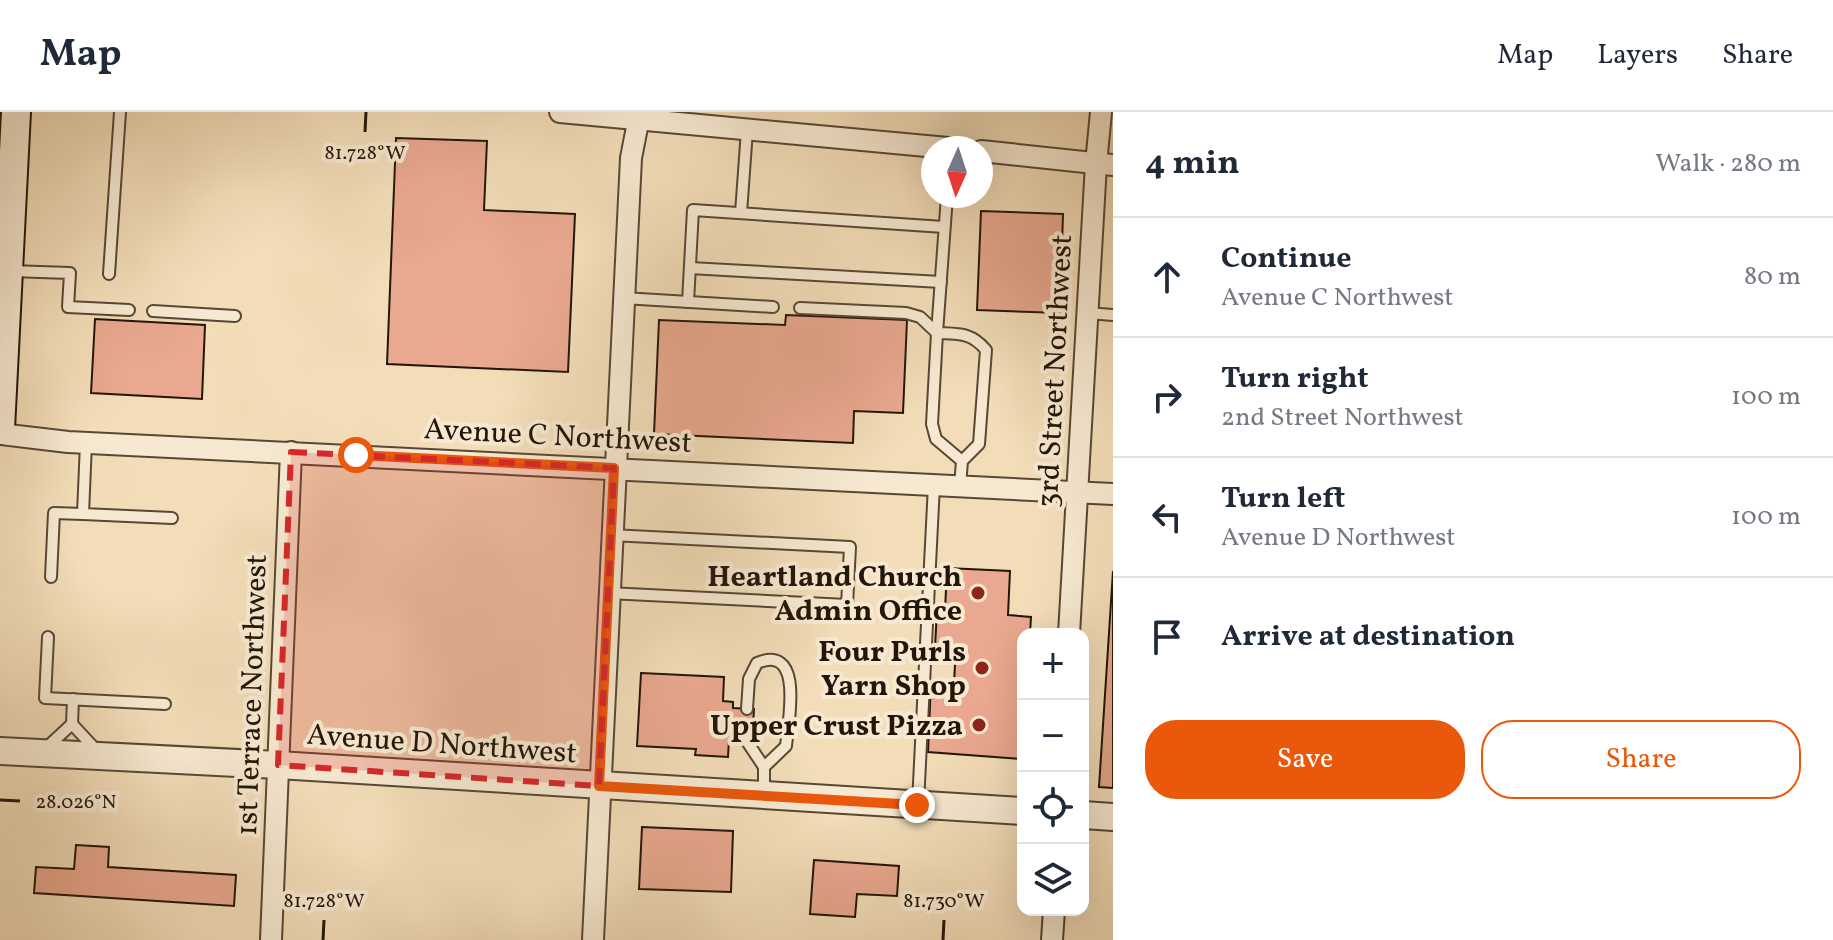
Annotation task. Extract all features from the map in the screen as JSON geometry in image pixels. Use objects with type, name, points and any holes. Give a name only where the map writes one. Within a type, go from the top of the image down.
[{"type":"main road","points":[[0,432],[11,115]]},
{"type":"street","points":[[560,112],[640,116],[747,130],[921,146]]},
{"type":"street","name":"3rd Street Northwest","points":[[1069,628],[1088,313],[1104,165],[1101,112]]},
{"type":"street","points":[[593,940],[623,298],[631,158],[640,116]]},
{"type":"street","points":[[993,152],[1104,165]]},
{"type":"street","name":"Avenue C Northwest","points":[[0,432],[86,443],[1113,494]]},
{"type":"street","name":"1st Terrace Northwest","points":[[271,940],[291,452]]},
{"type":"street","name":"Avenue D Northwest","points":[[0,751],[1017,811]]},
{"type":"street","points":[[1089,815],[1113,817]]},
{"type":"street","points":[[1052,940],[1054,916]]},
{"type":"lane","points":[[109,274],[120,112]]},
{"type":"lane","points":[[741,213],[747,130]]},
{"type":"lane","points":[[946,208],[932,424],[936,439],[962,461]]},
{"type":"lane","points":[[688,302],[693,210],[944,227]]},
{"type":"lane","points":[[690,268],[941,282]]},
{"type":"lane","points":[[8,270],[70,273],[68,307],[129,310]]},
{"type":"lane","points":[[623,298],[773,307]]},
{"type":"lane","points":[[800,308],[906,313],[920,317],[937,333],[976,338],[986,350],[979,444],[962,461],[960,486]]},
{"type":"lane","points":[[153,311],[235,316]]},
{"type":"lane","points":[[1088,313],[1113,315]]},
{"type":"lane","points":[[83,514],[86,443]]},
{"type":"lane","points":[[917,805],[934,485]]},
{"type":"lane","points":[[51,577],[54,513],[172,518]]},
{"type":"lane","points":[[608,593],[847,605],[850,547],[611,535]]},
{"type":"lane","points":[[48,637],[45,698],[165,704]]},
{"type":"lane","points":[[747,709],[749,679],[757,663],[774,661],[785,666],[791,677],[786,746],[764,767]]},
{"type":"lane","points":[[73,699],[72,724],[101,756]]},
{"type":"lane","points":[[41,753],[72,724]]},
{"type":"lane","points":[[746,740],[764,767],[764,796]]},
{"type":"highlighted area","points":[[291,452],[614,468],[599,786],[278,765]]},
{"type":"building","points":[[396,138],[487,141],[484,210],[575,214],[568,372],[387,364]]},
{"type":"building","points":[[981,211],[1063,214],[1060,313],[977,310]]},
{"type":"building","points":[[786,315],[907,320],[903,413],[854,411],[853,443],[654,434],[659,320],[785,325]]},
{"type":"building","points":[[95,319],[205,325],[202,399],[91,393]]},
{"type":"building","points":[[947,568],[1010,571],[1008,615],[1031,617],[1030,628],[1017,628],[1017,759],[928,752],[931,681],[954,682],[956,648],[935,647],[937,610],[945,611]]},
{"type":"building","points":[[1113,571],[1113,788],[1099,787]]},
{"type":"building","points":[[641,673],[724,677],[723,701],[733,702],[733,708],[754,709],[752,741],[729,739],[728,757],[695,755],[696,749],[637,746]]},
{"type":"building","points":[[642,827],[733,831],[731,892],[639,889]]},
{"type":"building","points":[[76,845],[109,847],[108,867],[236,875],[234,906],[34,893],[36,867],[74,869]]},
{"type":"building","points":[[814,860],[899,866],[897,896],[857,894],[855,917],[810,914]]},
{"type":"place","name":"Heartland Church Admin Office","points":[[978,593]]},
{"type":"place","name":"Four Purls Yarn Shop","points":[[982,668]]},
{"type":"place","name":"Upper Crust Pizza","points":[[979,725]]},
{"type":"route","points":[[356,455],[614,468],[599,786],[917,805]]}]
